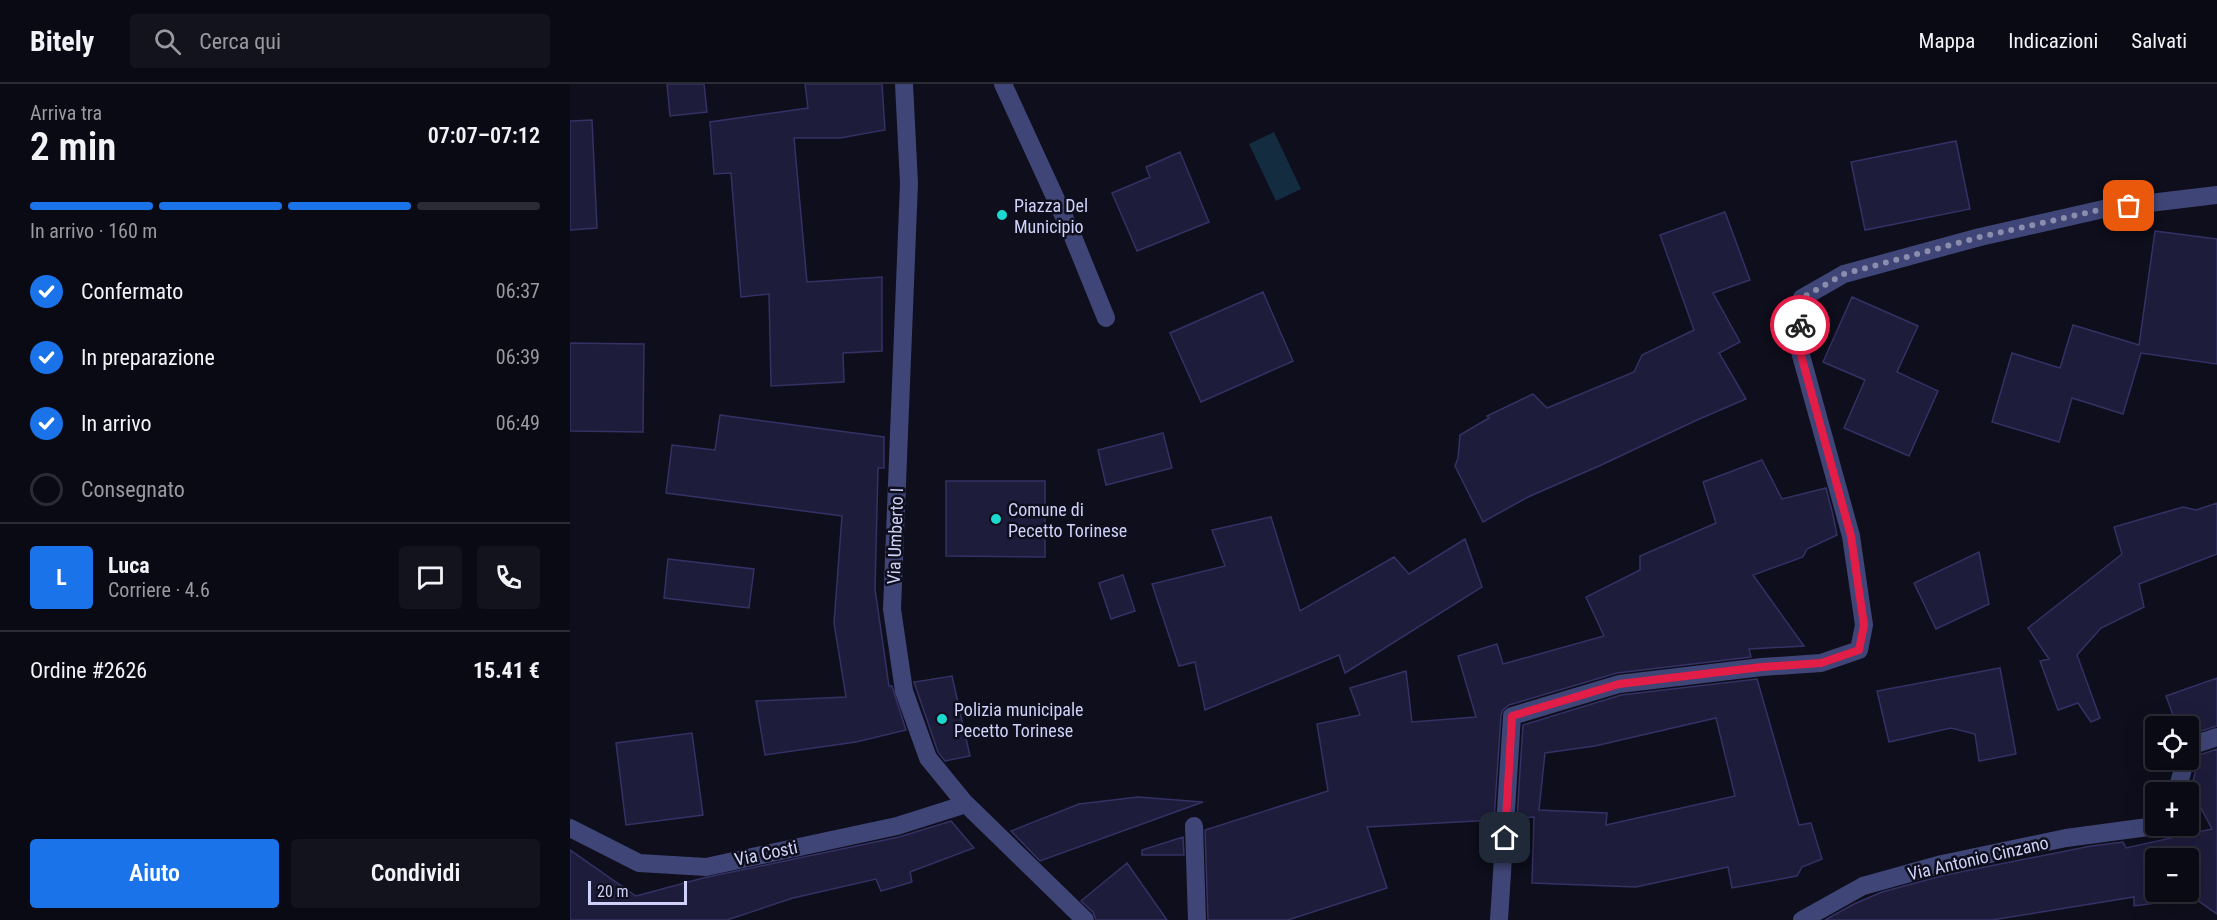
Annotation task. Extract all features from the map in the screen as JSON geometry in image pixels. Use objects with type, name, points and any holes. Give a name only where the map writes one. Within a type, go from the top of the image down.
[{"type":"street","name":"Via Umberto I","points":[[904,84],[909,183],[892,609],[904,691],[928,758],[964,801],[1085,920]]},
{"type":"street","points":[[1003,84],[1071,232],[1106,318]]},
{"type":"street","points":[[1499,920],[1512,716],[1619,684],[1762,667],[1821,663],[1859,650],[1864,625],[1851,536],[1799,348],[1802,298],[1844,274],[1980,237],[2108,208],[2217,195]]},
{"type":"street","points":[[2199,743],[2217,737]]},
{"type":"street","name":"Via Costi","points":[[570,828],[639,863],[706,867],[897,826],[960,806],[964,801]]},
{"type":"street","points":[[1194,826],[1197,920]]},
{"type":"street","name":"Via Antonio Cinzano","points":[[1802,920],[1863,886],[1942,864],[2066,838],[2145,827]]},
{"type":"water","points":[[1274,132],[1301,189],[1276,201],[1249,144]]},
{"type":"building","points":[[667,84],[704,84],[707,112],[670,116]]},
{"type":"building","points":[[805,84],[882,84],[885,130],[840,138],[794,138],[807,282],[882,277],[882,351],[843,353],[844,382],[771,386],[769,294],[741,297],[731,173],[714,174],[710,122],[808,108]]},
{"type":"building","points":[[592,120],[597,228],[570,230],[570,121]]},
{"type":"building","points":[[1956,141],[1970,209],[1865,230],[1851,162]]},
{"type":"building","points":[[1180,152],[1209,222],[1137,251],[1112,193],[1150,177],[1146,167]]},
{"type":"building","points":[[1725,212],[1750,280],[1713,293],[1740,342],[1719,353],[1746,399],[1528,497],[1483,522],[1455,466],[1460,435],[1489,418],[1487,416],[1533,394],[1547,408],[1634,372],[1642,355],[1694,330],[1660,235]]},
{"type":"building","points":[[2155,231],[2217,239],[2217,364],[2141,353],[2123,414],[2072,398],[2059,442],[1992,422],[2012,353],[2060,368],[2073,325],[2139,345]]},
{"type":"building","points":[[1263,292],[1293,361],[1201,402],[1170,333]]},
{"type":"building","points":[[1852,297],[1918,326],[1897,372],[1938,391],[1909,456],[1844,428],[1865,380],[1823,362]]},
{"type":"building","points":[[570,343],[644,344],[643,432],[570,431]]},
{"type":"building","points":[[720,415],[884,437],[884,468],[878,468],[875,589],[889,686],[892,686],[906,730],[856,742],[765,755],[756,701],[846,697],[834,623],[842,516],[666,493],[672,445],[715,450]]},
{"type":"building","points":[[1163,433],[1172,468],[1106,485],[1098,450]]},
{"type":"building","points":[[1762,460],[1782,499],[1826,488],[1833,515],[1837,535],[1807,549],[1803,557],[1753,575],[1804,646],[1749,649],[1751,657],[1617,673],[1509,705],[1501,715],[1494,820],[1367,827],[1387,888],[1288,920],[1208,920],[1205,830],[1328,791],[1317,724],[1360,715],[1350,688],[1406,671],[1412,722],[1476,717],[1458,656],[1497,644],[1503,664],[1604,636],[1586,597],[1640,570],[1640,556],[1716,523],[1703,482]]},
{"type":"building","name":"Comune di Pecetto Torinese","points":[[946,481],[1045,481],[1045,557],[946,556]]},
{"type":"building","points":[[2217,503],[2217,554],[2139,584],[2144,607],[2101,628],[2077,655],[2100,718],[2091,722],[2078,703],[2058,710],[2040,661],[2049,659],[2028,628],[2122,554],[2114,527],[2183,507],[2196,510]]},
{"type":"building","points":[[1271,517],[1300,611],[1394,557],[1409,574],[1465,539],[1482,587],[1345,673],[1339,655],[1205,710],[1195,662],[1179,666],[1152,584],[1225,566],[1212,530]]},
{"type":"building","points":[[1979,552],[1989,604],[1936,629],[1914,583]]},
{"type":"building","points":[[668,559],[754,569],[749,608],[664,598]]},
{"type":"building","points":[[1123,575],[1135,611],[1111,619],[1099,583]]},
{"type":"building","points":[[2000,668],[2016,754],[1979,761],[1975,734],[1951,728],[1889,742],[1877,691]]},
{"type":"building","name":"Polizia municipale Pecetto Torinese","points":[[952,676],[970,756],[945,761],[938,752],[914,682]]},
{"type":"building","points":[[2217,678],[2217,726],[2199,732],[2199,716],[2173,716],[2166,696]]},
{"type":"building","points":[[1757,679],[1799,825],[1811,823],[1822,859],[1802,867],[1797,876],[1732,888],[1728,867],[1636,887],[1532,883],[1534,817],[1517,818],[1523,725],[1621,695]],"holes":[[[1716,718],[1735,796],[1606,825],[1607,813],[1539,810],[1545,753],[1595,746]]]},
{"type":"building","points":[[692,733],[703,815],[626,825],[616,743]]},
{"type":"building","points":[[2217,749],[2217,914],[2199,901],[2199,848],[2145,848],[2145,902],[2164,902],[2134,906],[2134,897],[1992,920],[1825,920],[1882,892],[1945,875],[2091,846],[2123,842],[2126,848],[2180,836],[2199,836],[2199,832],[2212,829],[2199,804],[2199,782],[2193,782],[2196,770],[2199,770],[2199,755]]},
{"type":"building","points":[[1138,797],[1203,802],[1040,861],[1011,831],[1079,804]]},
{"type":"building","points":[[951,821],[974,848],[910,872],[912,882],[881,891],[876,879],[793,898],[727,920],[570,920],[570,850],[636,896],[703,878],[899,837]]},
{"type":"building","points":[[1183,837],[1184,855],[1142,855],[1142,850]]},
{"type":"building","points":[[1127,863],[1167,920],[1096,920],[1093,912],[1081,901]]},
{"type":"way so far","points":[[1800,325],[1802,298],[1844,274],[1980,237],[2108,208],[2129,206]]},
{"type":"place","name":"Piazza Del Municipio","points":[[1002,215]]},
{"type":"place","name":"Comune di Pecetto Torinese","points":[[996,519]]},
{"type":"place","name":"Polizia municipale Pecetto Torinese","points":[[942,719]]},
{"type":"route","points":[[1505,838],[1512,716],[1619,684],[1762,667],[1821,663],[1859,650],[1864,625],[1851,536],[1799,348],[1800,325]]}]
